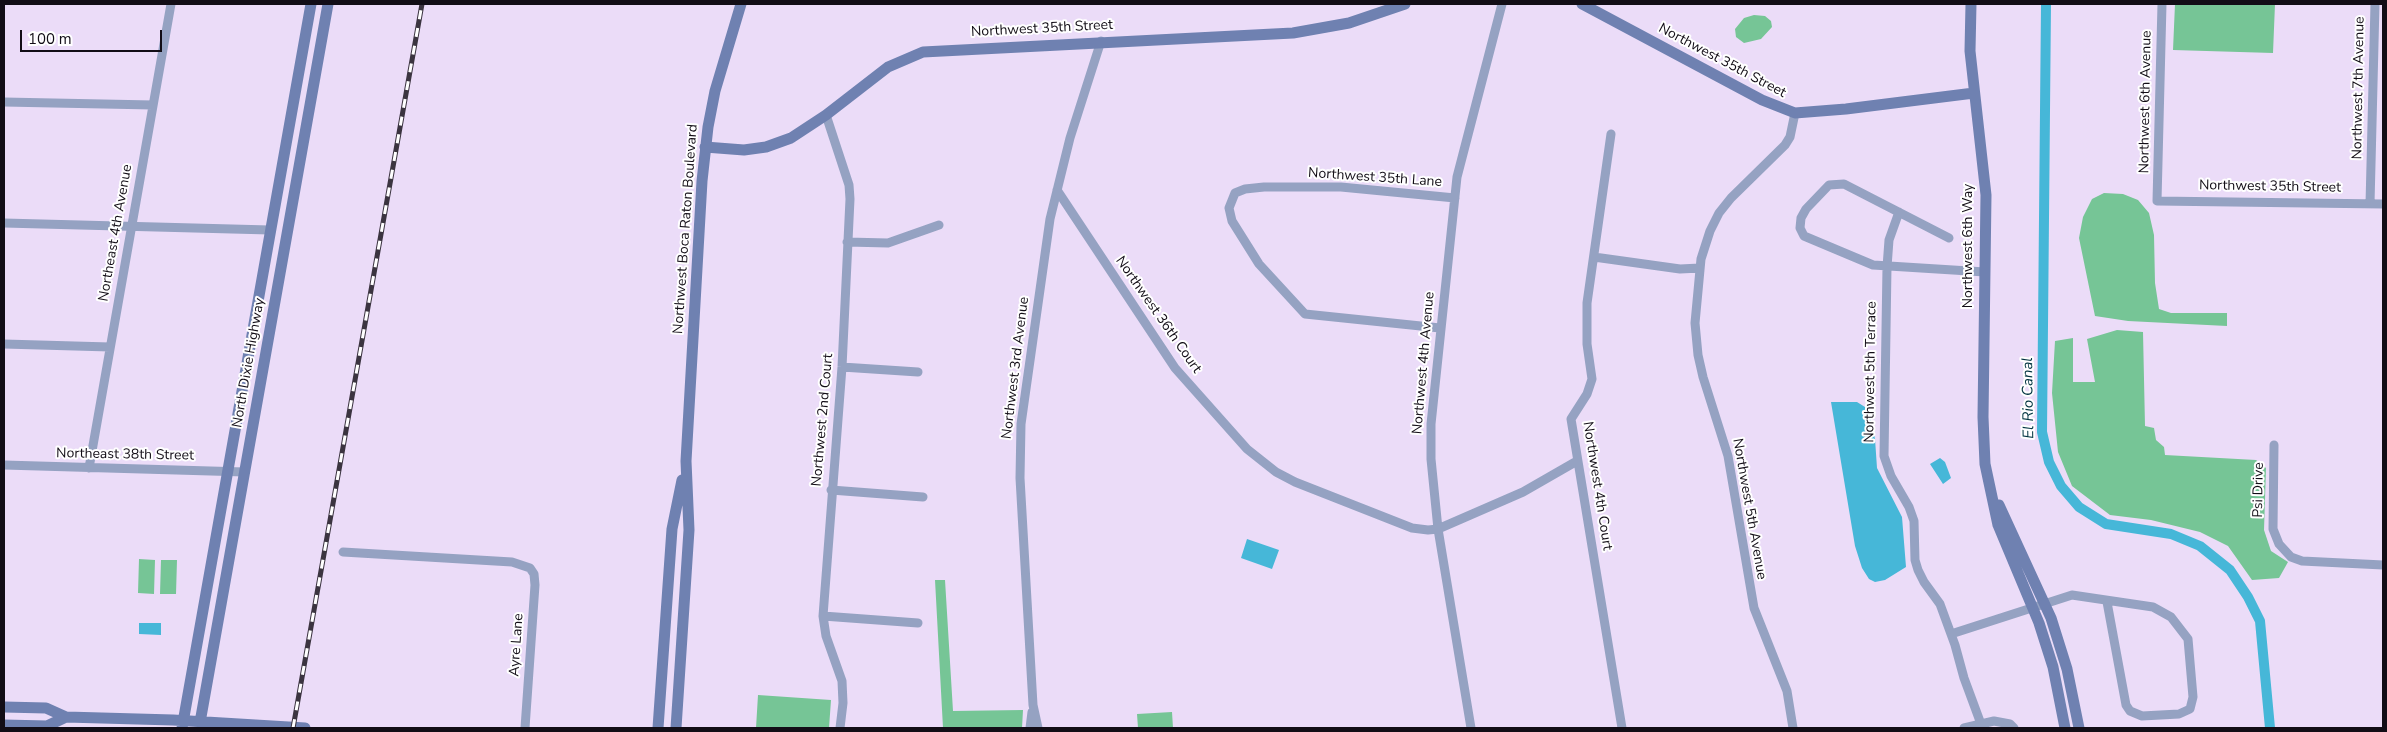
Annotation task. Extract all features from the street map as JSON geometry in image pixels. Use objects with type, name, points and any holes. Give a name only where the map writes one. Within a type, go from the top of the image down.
[{"type":"street","name":"Northeast 4th Avenue","points":[[89,468],[171,4]]},
{"type":"street","name":"North Dixie Highway","points":[[183,724],[310,4]]},
{"type":"street","name":"North Dixie Highway","points":[[200,725],[328,4]]},
{"type":"street","name":"Northwest Boca Raton Boulevard","points":[[676,728],[689,530],[686,461],[705,147],[717,80],[741,4]]},
{"type":"street","name":"Northwest 35th Street","points":[[705,147],[744,150],[766,147],[801,133],[888,68],[924,52],[1101,41],[1293,33],[1350,23],[1405,4]]},
{"type":"street","name":"Northwest 4th Avenue","points":[[1471,728],[1438,529],[1431,459],[1431,424],[1454,198],[1461,159],[1502,4]]},
{"type":"street","name":"Northwest 35th Street","points":[[1582,4],[1762,100],[1796,113],[1838,110],[1974,93]]},
{"type":"street","name":"Northwest 6th Way","points":[[1971,4],[1970,51],[1986,195],[1985,464],[1998,525],[2032,607],[2053,667],[2066,728]]},
{"type":"street","name":"Northwest 6th Avenue","points":[[2157,201],[2162,4]]},
{"type":"street","name":"Northwest 7th Avenue","points":[[2370,204],[2375,4]]},
{"type":"street","name":"Northwest 3rd Avenue","points":[[1038,728],[1034,705],[1020,478],[1021,431],[1048,225],[1056,190],[1101,41]]},
{"type":"street","points":[[4,102],[153,105]]},
{"type":"street","name":"Northwest 5th Avenue","points":[[1793,728],[1787,692],[1754,608],[1728,456],[1698,355],[1695,322],[1700,268],[1706,240],[1719,214],[1731,198],[1785,145],[1790,137],[1796,113]]},
{"type":"street","name":"Northwest 2nd Court","points":[[826,115],[849,185],[850,199],[842,367],[831,490],[823,616],[826,636],[842,681],[843,703],[840,728]]},
{"type":"street","name":"Northwest 4th Court","points":[[1611,134],[1587,303],[1592,379],[1587,394],[1571,420],[1622,728]]},
{"type":"street","points":[[1949,238],[1844,184],[1836,183],[1829,185],[1806,209],[1801,218],[1800,228],[1804,236],[1868,262],[1887,267],[1901,266],[1985,272]]},
{"type":"street","name":"Northwest 35th Lane","points":[[1440,328],[1305,314],[1259,264],[1232,221],[1229,208],[1231,198],[1235,193],[1245,189],[1341,187],[1454,198]]},
{"type":"street","name":"Northwest 36th Court","points":[[1056,190],[1175,368],[1247,450],[1276,472],[1295,482],[1412,528],[1438,529]]},
{"type":"street","name":"Northwest 35th Street","points":[[2157,201],[2383,204]]},
{"type":"street","name":"Northwest 5th Terrace","points":[[1899,212],[1889,240],[1887,267],[1884,456],[1891,476],[1909,507],[1914,521],[1915,560],[1918,570],[1940,604],[1981,724]]},
{"type":"street","points":[[4,223],[270,230]]},
{"type":"street","points":[[847,242],[888,243],[939,225]]},
{"type":"street","points":[[1594,256],[1680,269],[1700,268]]},
{"type":"street","points":[[4,344],[110,347]]},
{"type":"street","points":[[842,367],[918,372]]},
{"type":"street","name":"Psi Drive","points":[[2274,445],[2272,524],[2279,544],[2291,557],[2302,561],[2383,565]]},
{"type":"street","name":"Northwest Boca Raton Boulevard","points":[[658,728],[672,529],[686,461]]},
{"type":"street","points":[[1438,529],[1523,492],[1577,461]]},
{"type":"street","name":"Northeast 38th Street","points":[[4,466],[245,472]]},
{"type":"street","name":"Northwest 6th Way","points":[[1991,488],[2045,603],[2067,669],[2079,728]]},
{"type":"street","points":[[831,490],[923,497]]},
{"type":"street","name":"Ayre Lane","points":[[343,552],[512,562],[527,565],[532,570],[535,585],[525,728]]},
{"type":"street","points":[[1951,634],[2072,595],[2107,602],[2147,606],[2162,611],[2171,617],[2188,639],[2193,697],[2190,709],[2179,714],[2142,716],[2130,711],[2126,705],[2107,602]]},
{"type":"street","points":[[823,616],[918,623]]},
{"type":"street","name":"Northwest 3rd Avenue","points":[[1030,728],[1034,705]]},
{"type":"street","points":[[4,707],[46,708],[66,717],[200,725],[305,728]]},
{"type":"street","points":[[4,725],[47,726],[66,717]]},
{"type":"street","points":[[1964,728],[1994,721],[2003,722],[2014,728]]},
{"type":"green space","points":[[2175,4],[2275,4],[2273,53],[2173,50]]},
{"type":"green space","points":[[1754,15],[1765,16],[1771,21],[1772,27],[1761,39],[1744,43],[1736,37],[1735,29],[1744,18]]},
{"type":"green space","points":[[2104,193],[2123,194],[2138,200],[2149,213],[2154,235],[2155,283],[2159,309],[2171,313],[2227,313],[2227,326],[2128,321],[2095,316],[2079,238],[2083,217],[2092,199]]},
{"type":"green space","points":[[2117,330],[2143,332],[2145,426],[2154,428],[2156,440],[2164,447],[2165,455],[2256,460],[2266,468],[2264,530],[2271,551],[2288,562],[2279,578],[2252,580],[2228,546],[2200,532],[2151,520],[2110,515],[2072,486],[2058,452],[2052,393],[2055,341],[2073,338],[2073,382],[2095,382],[2087,339]]},
{"type":"green space","points":[[139,559],[155,560],[154,594],[138,593]]},
{"type":"green space","points":[[161,560],[177,560],[176,594],[160,594]]},
{"type":"green space","points":[[935,580],[945,580],[953,711],[1023,710],[1022,728],[943,728]]},
{"type":"green space","points":[[758,695],[831,700],[829,728],[756,728]]},
{"type":"green space","points":[[1172,712],[1173,728],[1138,728],[1137,714]]},
{"type":"water","points":[[1831,402],[1857,402],[1865,407],[1869,413],[1875,439],[1877,468],[1902,517],[1906,567],[1885,580],[1875,582],[1869,579],[1862,568],[1855,546]]},
{"type":"water","points":[[1940,458],[1945,462],[1951,478],[1943,484],[1930,464]]},
{"type":"water","points":[[1247,539],[1279,550],[1272,569],[1241,558]]},
{"type":"water","points":[[139,623],[161,623],[161,635],[139,634]]},
{"type":"waterway","name":"El Rio Canal","points":[[2046,4],[2042,432],[2049,462],[2061,486],[2079,507],[2106,524],[2171,534],[2200,546],[2230,570],[2248,597],[2260,621],[2270,728]]},
{"type":"railway","points":[[293,728],[422,4]]}]
